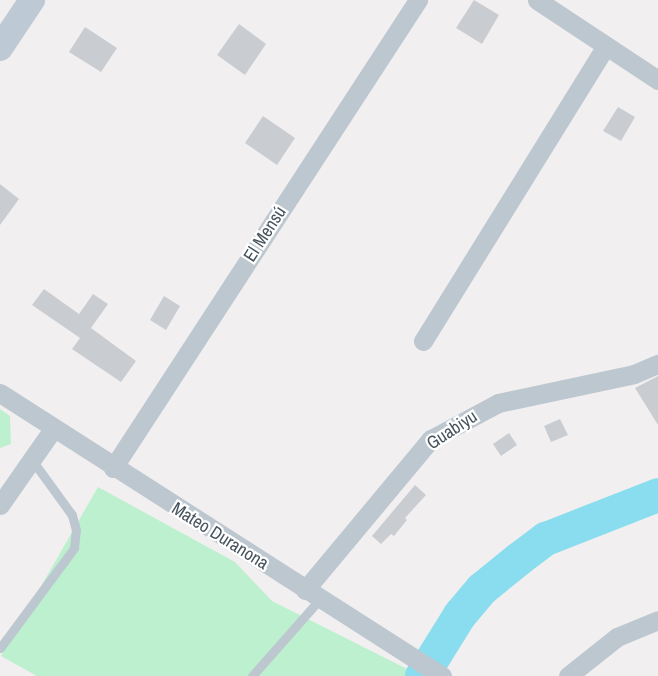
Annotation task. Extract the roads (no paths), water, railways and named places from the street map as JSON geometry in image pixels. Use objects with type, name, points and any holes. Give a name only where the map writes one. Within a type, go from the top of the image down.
[{"type":"main road","points":[[0,48],[32,0]]},
{"type":"street","name":"El Mensú","points":[[113,468],[418,0]]},
{"type":"street","points":[[537,0],[658,80]]},
{"type":"street","points":[[423,341],[606,46]]},
{"type":"street","name":"Guabiyu","points":[[312,595],[431,439],[498,403],[634,374],[658,364]]},
{"type":"street","name":"Mateo Duranona","points":[[0,393],[113,468],[442,676]]},
{"type":"street","points":[[0,505],[54,429]]},
{"type":"street","points":[[568,676],[617,637],[658,620]]},
{"type":"lane","points":[[0,648],[74,548],[76,530],[72,515],[32,460]]},
{"type":"lane","points":[[252,676],[312,595]]},
{"type":"waterway","points":[[422,676],[460,615],[482,589],[519,559],[546,539],[658,495]]}]
